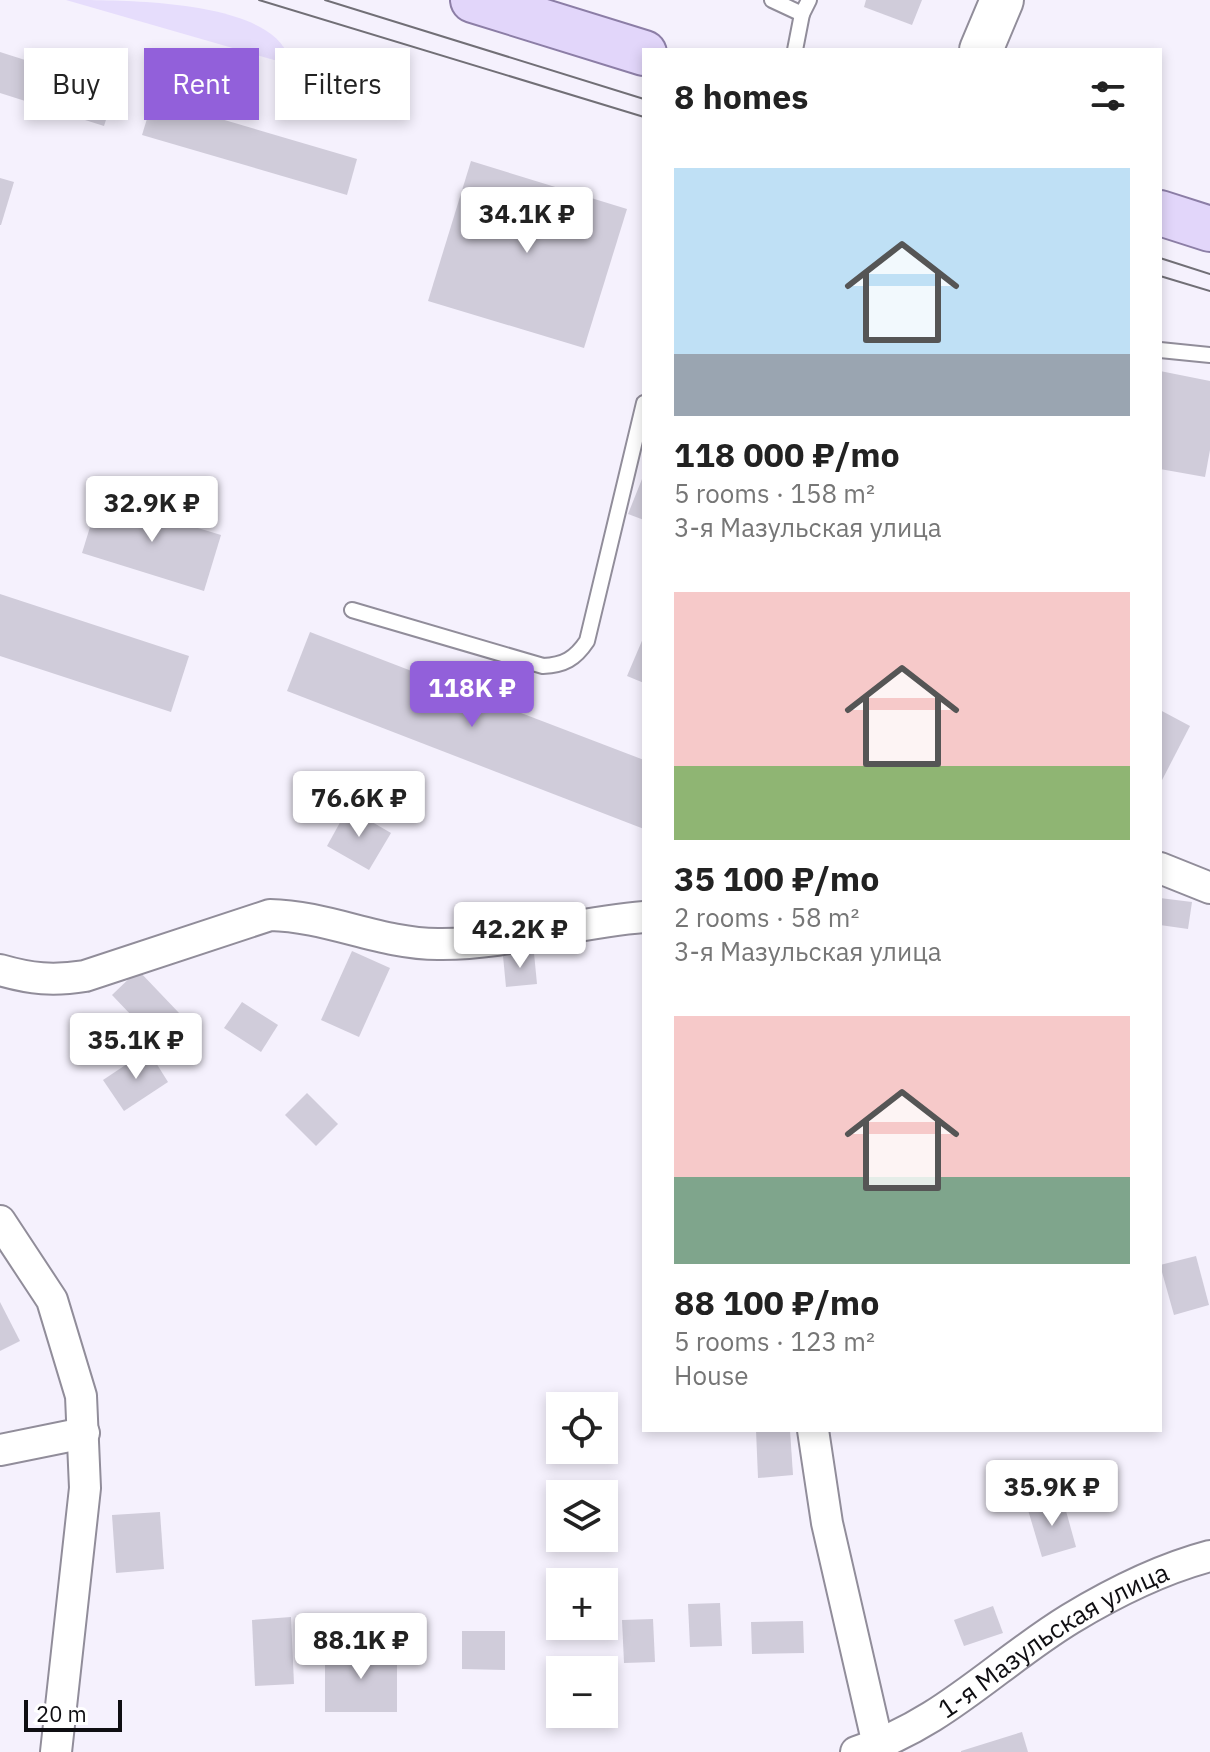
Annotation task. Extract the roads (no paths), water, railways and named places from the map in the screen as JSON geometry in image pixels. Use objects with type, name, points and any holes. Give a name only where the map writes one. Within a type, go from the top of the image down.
[{"type":"main road","points":[[473,0],[642,52]]},
{"type":"main road","points":[[1162,214],[1210,229]]},
{"type":"street","points":[[982,48],[1002,0]]},
{"type":"street","points":[[1162,869],[1210,888]]},
{"type":"street","points":[[0,970],[31,980],[56,981],[85,976],[270,915],[293,916],[392,939],[436,945],[488,942],[642,917]]},
{"type":"street","points":[[0,1221],[52,1300],[81,1396],[85,1488],[56,1752]]},
{"type":"street","points":[[813,1432],[867,1748]]},
{"type":"street","points":[[0,1450],[84,1433]]},
{"type":"street","name":"1-я Мазульская улица","points":[[867,1748],[934,1718],[1068,1620],[1125,1588],[1210,1556]]},
{"type":"lane","points":[[772,0],[806,7],[796,48]]},
{"type":"lane","points":[[1162,350],[1210,355]]},
{"type":"lane","points":[[352,610],[543,666],[562,665],[577,655],[587,641],[642,411]]},
{"type":"tram line","points":[[259,0],[642,116]]},
{"type":"tram line","points":[[325,0],[642,98]]},
{"type":"tram line","points":[[1162,259],[1210,274]]},
{"type":"tram line","points":[[1162,277],[1210,291]]}]
